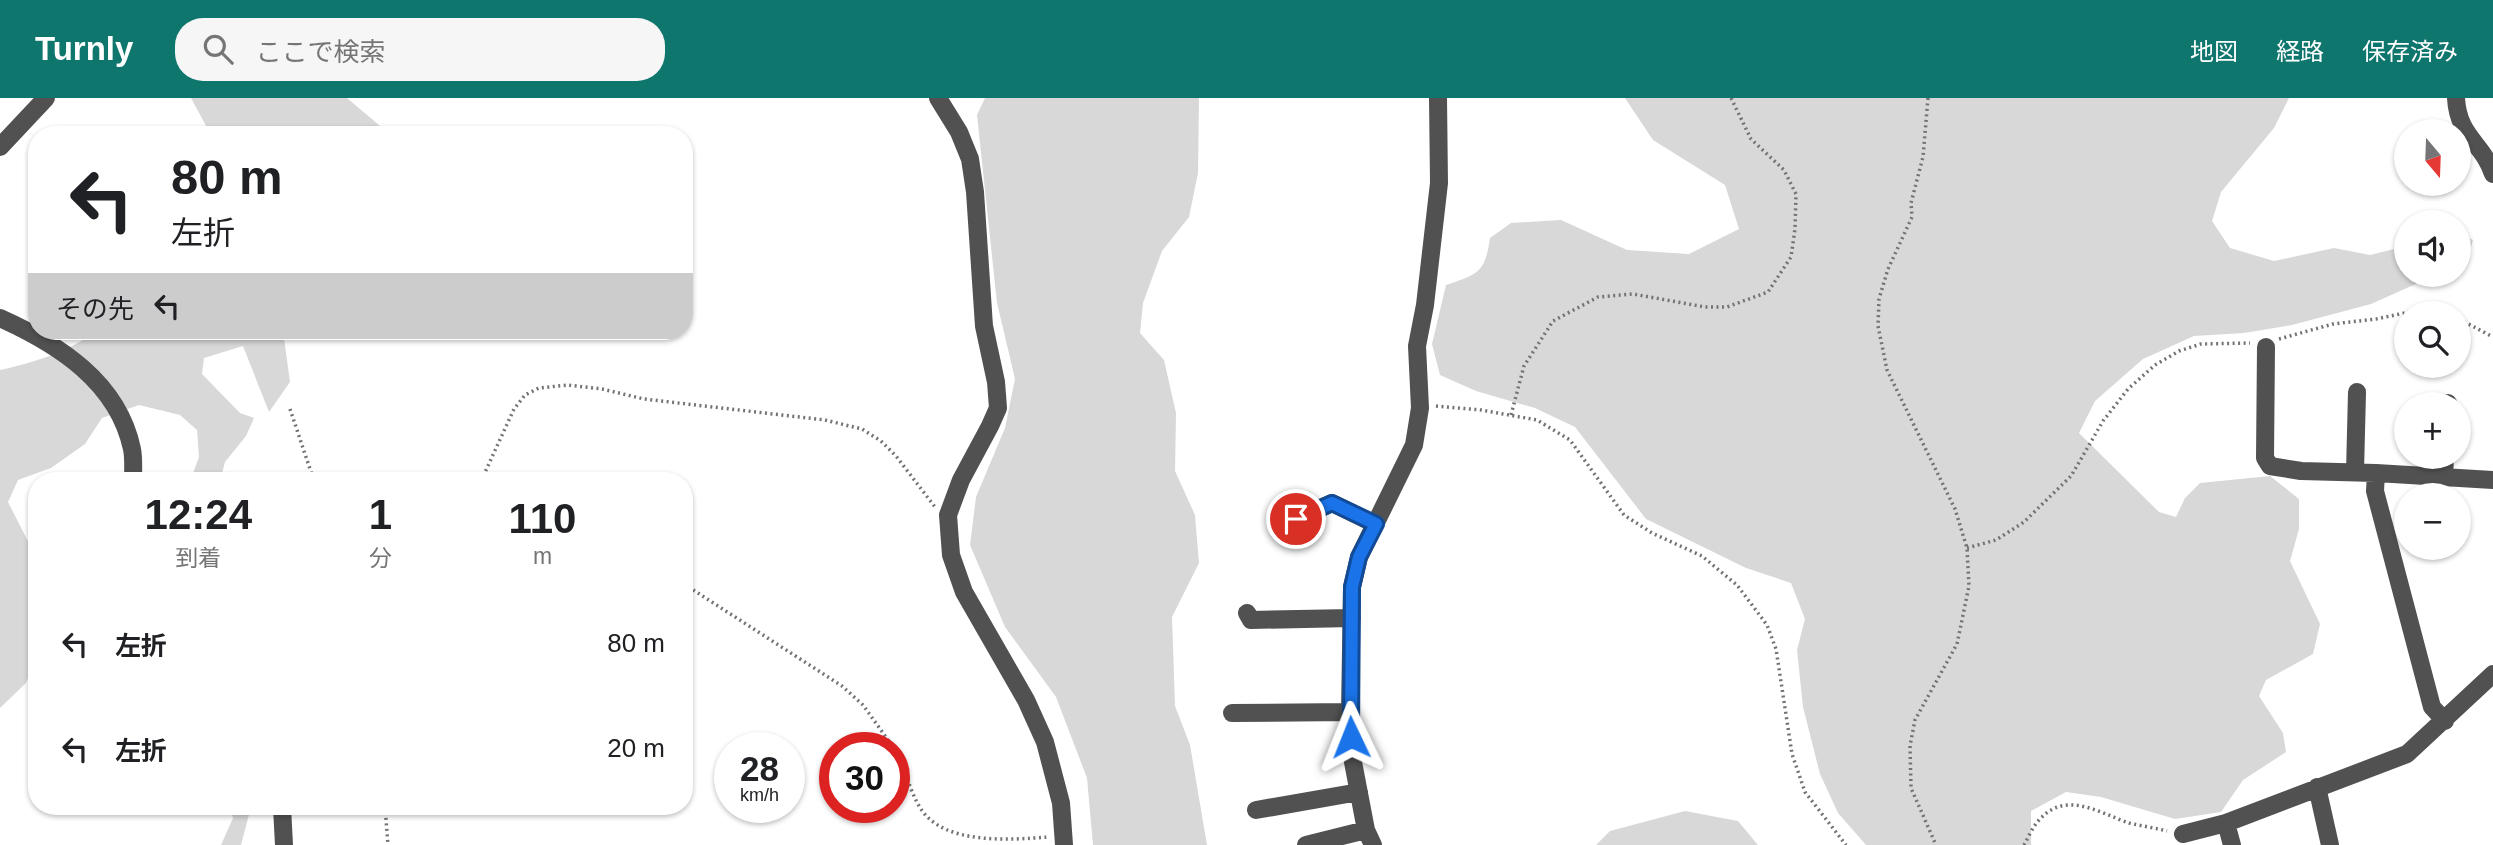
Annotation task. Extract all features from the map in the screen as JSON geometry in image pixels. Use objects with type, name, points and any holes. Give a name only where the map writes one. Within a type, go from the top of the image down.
[{"type":"street","points":[[0,147],[46,98]]},
{"type":"street","points":[[938,98],[959,132],[970,159],[975,192],[984,326],[996,382],[998,408],[961,480],[948,515],[951,555],[964,592],[1026,700],[1045,742],[1061,803],[1064,840]]},
{"type":"street","points":[[1306,845],[1354,835],[1370,837],[1353,762],[1350,712],[1352,587],[1359,557],[1414,446],[1420,408],[1417,346],[1425,305],[1438,196],[1438,98]]},
{"type":"street","points":[[2456,98],[2462,127],[2485,157],[2493,174]]},
{"type":"street","points":[[0,318],[28,332]]},
{"type":"street","points":[[43,340],[93,377],[119,412],[132,450],[133,472]]},
{"type":"street","points":[[2265,343],[2264,458],[2270,466],[2301,471],[2493,480]]},
{"type":"street","points":[[2354,472],[2357,392]]},
{"type":"street","points":[[2444,469],[2444,478]]},
{"type":"street","points":[[2376,473],[2375,491],[2432,706],[2445,721]]},
{"type":"street","points":[[1279,527],[1332,503],[1376,524]]},
{"type":"street","points":[[1247,613],[1251,620],[1352,618]]},
{"type":"street","points":[[2183,834],[2226,823],[2407,754],[2493,674]]},
{"type":"street","points":[[1232,713],[1350,712]]},
{"type":"street","points":[[2317,787],[2330,845]]},
{"type":"street","points":[[1256,810],[1359,792]]},
{"type":"street","points":[[282,815],[284,845]]},
{"type":"street","points":[[2226,823],[2232,845]]},
{"type":"path","points":[[1511,415],[1524,366],[1553,321],[1598,297],[1633,294],[1705,307],[1727,307],[1768,292],[1791,257],[1796,194],[1784,170],[1751,138],[1731,98]]},
{"type":"path","points":[[1928,98],[1923,157],[1911,203],[1912,217],[1888,269],[1879,299],[1878,326],[1887,370],[1955,509],[1968,548],[1969,586],[1957,644],[1915,720],[1910,747],[1911,788],[1936,845]]},
{"type":"path","points":[[1968,548],[1996,540],[2024,522],[2071,476],[2103,421],[2128,390],[2155,365],[2179,351],[2201,344],[2265,343],[2333,324],[2394,315]]},
{"type":"path","points":[[2471,325],[2493,337]]},
{"type":"path","points":[[485,472],[514,409],[525,395],[539,388],[568,386],[601,389],[657,401],[825,420],[862,429],[881,441],[896,456],[939,513],[948,515]]},
{"type":"path","points":[[1420,408],[1441,406],[1537,420],[1570,440],[1624,515],[1652,533],[1702,556],[1737,585],[1768,625],[1776,649],[1792,754],[1805,792],[1846,845]]},
{"type":"path","points":[[290,409],[311,472]]},
{"type":"path","points":[[693,590],[842,686],[863,705],[882,732]]},
{"type":"path","points":[[910,785],[921,811],[940,829],[966,836],[1006,841],[1064,840]]},
{"type":"path","points":[[2024,845],[2040,818],[2065,805],[2089,807],[2128,822],[2183,834]]},
{"type":"path","points":[[386,815],[388,845]]},
{"type":"shaded area","points":[[191,98],[347,98],[380,126],[206,126]]},
{"type":"shaded area","points":[[985,98],[1199,98],[1198,173],[1189,217],[1162,251],[1143,303],[1140,333],[1164,360],[1176,413],[1175,471],[1195,515],[1199,563],[1172,617],[1175,706],[1190,745],[1207,845],[1093,845],[1087,778],[1056,697],[1005,627],[970,545],[976,497],[1005,428],[1015,379],[997,303],[977,115]]},
{"type":"shaded area","points":[[1625,98],[2289,98],[2274,128],[2221,192],[2212,221],[2230,248],[2274,261],[2334,248],[2370,255],[2394,249],[2394,287],[2409,287],[2371,304],[2292,325],[2244,333],[2194,336],[2143,359],[2095,401],[2079,433],[2159,512],[2176,517],[2185,498],[2200,483],[2270,476],[2299,499],[2299,529],[2290,561],[2320,624],[2313,654],[2266,680],[2259,696],[2283,733],[2286,752],[2243,780],[2221,812],[2175,819],[2101,797],[2066,792],[2031,811],[2031,845],[1866,845],[1838,813],[1820,774],[1803,707],[1797,650],[1805,619],[1791,583],[1746,568],[1646,519],[1575,427],[1535,408],[1476,391],[1440,375],[1432,344],[1446,285],[1473,275],[1486,259],[1490,238],[1511,223],[1561,220],[1627,250],[1689,254],[1739,229],[1725,185],[1653,140]]},
{"type":"shaded area","points":[[82,340],[284,340],[290,382],[269,412],[243,346],[204,358],[202,374],[240,413],[254,418],[246,436],[225,462],[222,472],[193,472],[199,457],[197,430],[180,415],[139,405],[102,418],[85,444],[51,468],[28,472],[28,476],[18,480],[8,502],[28,541],[28,678],[26,683],[0,708],[0,370],[38,360]]},
{"type":"shaded area","points":[[1685,811],[1738,821],[1758,845],[1596,845],[1610,831]]},
{"type":"shaded area","points":[[232,815],[249,815],[241,845],[221,845]]},
{"type":"route","points":[[1296,519],[1332,503],[1376,524],[1359,557],[1352,587],[1351,737]]}]
